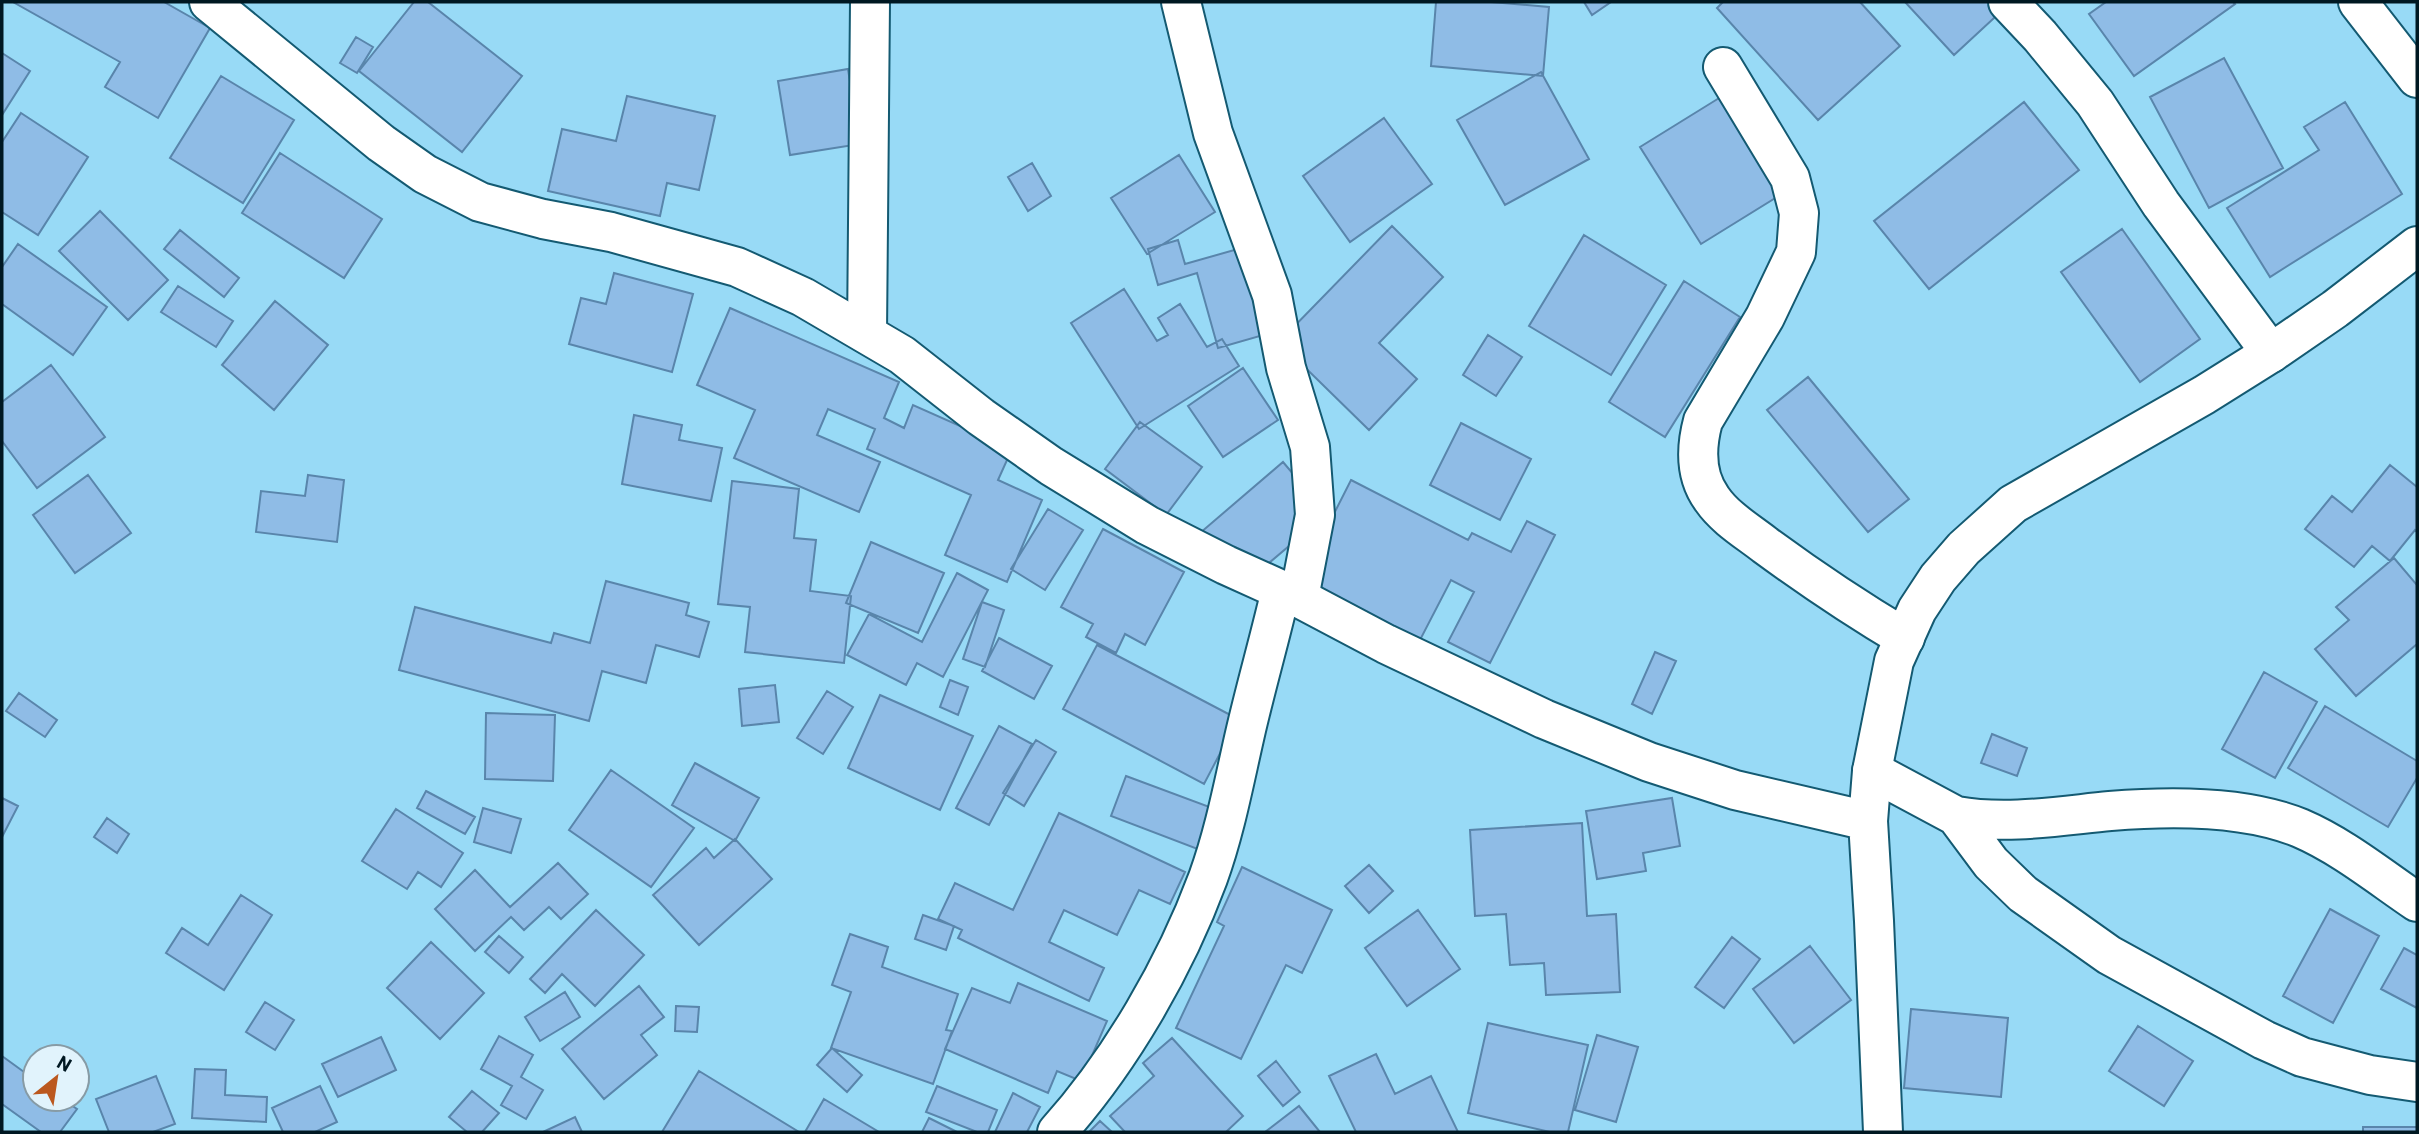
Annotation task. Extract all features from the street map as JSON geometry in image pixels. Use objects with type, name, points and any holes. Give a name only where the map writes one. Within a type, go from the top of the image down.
[{"type":"street","points":[[209,2],[381,143],[425,174],[480,202],[543,219],[638,239],[737,267],[803,297],[902,355],[1051,466],[1147,525],[1386,644],[1544,719],[1649,762],[1735,790],[1868,821]]},
{"type":"street","points":[[867,334],[870,2]]},
{"type":"street","points":[[1057,1132],[1096,1083],[1131,1031],[1167,970],[1194,915],[1209,876],[1315,515],[1310,447],[1286,368],[1272,295],[1213,133],[1181,2]]},
{"type":"street","points":[[2008,2],[2095,103],[2161,204],[2270,353]]},
{"type":"street","points":[[2358,2],[2417,78]]},
{"type":"street","points":[[1723,66],[1790,178],[1799,213],[1796,252],[1765,317],[1703,421],[1698,440],[1701,477],[1712,499],[1736,522],[1841,600],[1905,638]]},
{"type":"street","points":[[1883,1132],[1868,821],[1872,771],[1894,661],[1917,610],[1938,578],[1964,548],[2013,504],[2204,395],[2270,353],[2335,309],[2417,246]]},
{"type":"street","points":[[1872,771],[1956,816],[2019,821],[2126,810],[2186,808],[2229,812],[2276,821],[2300,828],[2334,846],[2417,902]]},
{"type":"street","points":[[1956,816],[1991,863],[2023,894],[2109,955],[2264,1040],[2302,1057],[2370,1075],[2417,1082]]},
{"type":"building","points":[[13,2],[164,2],[210,28],[158,118],[105,87],[120,62]]},
{"type":"building","points":[[414,2],[428,2],[522,76],[462,152],[359,71]]},
{"type":"building","points":[[1436,2],[1491,2],[1549,7],[1543,76],[1431,66]]},
{"type":"building","points":[[1584,2],[1611,2],[1592,15]]},
{"type":"building","points":[[1723,2],[1860,2],[1900,46],[1818,120],[1717,8]]},
{"type":"building","points":[[1905,2],[2003,2],[2007,6],[1954,55]]},
{"type":"building","points":[[2106,2],[2235,4],[2134,76],[2089,14]]},
{"type":"building","points":[[356,37],[373,47],[357,73],[340,63]]},
{"type":"building","points":[[2,53],[30,71],[2,115]]},
{"type":"building","points":[[2224,58],[2283,168],[2209,208],[2150,97]]},
{"type":"building","points":[[848,69],[860,144],[790,155],[778,81]]},
{"type":"building","points":[[1541,72],[1589,159],[1505,205],[1457,120]]},
{"type":"building","points":[[221,76],[294,120],[243,203],[170,158]]},
{"type":"building","points":[[1724,95],[1785,192],[1701,244],[1640,147]]},
{"type":"building","points":[[627,96],[715,116],[699,190],[667,183],[660,216],[548,191],[562,129],[616,141]]},
{"type":"building","points":[[2024,102],[2079,170],[1929,289],[1874,221]]},
{"type":"building","points":[[2345,102],[2402,194],[2270,277],[2227,208],[2319,150],[2304,127]]},
{"type":"building","points":[[21,113],[88,157],[38,235],[2,212],[2,142]]},
{"type":"building","points":[[1384,118],[1432,184],[1350,242],[1303,176]]},
{"type":"building","points":[[280,153],[382,219],[344,278],[242,213]]},
{"type":"building","points":[[1179,155],[1215,212],[1147,254],[1111,198]]},
{"type":"building","points":[[1032,163],[1051,196],[1028,211],[1008,177]]},
{"type":"building","points":[[100,211],[168,280],[128,320],[59,251]]},
{"type":"building","points":[[1392,226],[1443,277],[1379,343],[1417,379],[1369,430],[1279,342]]},
{"type":"building","points":[[2122,229],[2200,339],[2140,382],[2061,272]]},
{"type":"building","points":[[180,230],[239,278],[224,297],[164,249]]},
{"type":"building","points":[[1584,235],[1666,285],[1611,375],[1529,326]]},
{"type":"building","points":[[1178,240],[1185,264],[1252,245],[1277,331],[1218,348],[1197,273],[1158,285],[1148,249]]},
{"type":"building","points":[[18,244],[107,307],[73,355],[2,304],[2,267]]},
{"type":"building","points":[[614,273],[693,294],[672,372],[569,344],[581,298],[606,304]]},
{"type":"building","points":[[1684,281],[1740,317],[1665,437],[1609,402]]},
{"type":"building","points":[[178,286],[233,321],[216,347],[161,312]]},
{"type":"building","points":[[1124,289],[1157,341],[1168,335],[1158,318],[1180,304],[1207,347],[1222,339],[1239,366],[1139,429],[1071,323]]},
{"type":"building","points":[[275,301],[328,345],[274,410],[222,365]]},
{"type":"building","points":[[730,308],[899,382],[884,418],[904,428],[913,405],[1012,449],[998,480],[1042,500],[1007,582],[945,555],[971,495],[867,449],[875,429],[828,409],[817,435],[880,462],[859,512],[734,458],[755,410],[697,385]]},
{"type":"building","points":[[1488,335],[1522,357],[1496,396],[1463,375]]},
{"type":"building","points":[[51,365],[105,437],[37,488],[2,441],[2,402]]},
{"type":"building","points":[[1243,368],[1278,420],[1223,457],[1188,406]]},
{"type":"building","points":[[1808,377],[1909,499],[1868,532],[1767,410]]},
{"type":"building","points":[[634,415],[682,425],[679,440],[722,448],[711,501],[622,484]]},
{"type":"building","points":[[1140,422],[1202,467],[1166,515],[1105,469]]},
{"type":"building","points":[[1461,423],[1531,459],[1500,520],[1430,485]]},
{"type":"building","points":[[1283,462],[1327,514],[1244,584],[1200,533]]},
{"type":"building","points":[[2390,465],[2417,487],[2417,532],[2415,530],[2390,561],[2372,546],[2354,567],[2305,529],[2332,496],[2352,512]]},
{"type":"building","points":[[88,475],[131,533],[75,573],[33,515]]},
{"type":"building","points":[[308,475],[344,480],[337,542],[256,532],[261,491],[305,496]]},
{"type":"building","points":[[1351,480],[1468,540],[1472,533],[1511,552],[1527,521],[1555,535],[1490,663],[1448,642],[1474,592],[1451,580],[1420,640],[1301,579]]},
{"type":"building","points":[[732,481],[799,489],[794,538],[816,540],[810,591],[851,596],[844,663],[745,652],[750,607],[718,604]]},
{"type":"building","points":[[1048,509],[1083,530],[1045,590],[1011,569]]},
{"type":"building","points":[[1103,529],[1184,572],[1145,645],[1125,634],[1116,653],[1086,637],[1093,624],[1061,607]]},
{"type":"building","points":[[871,542],[944,573],[918,633],[846,603]]},
{"type":"building","points":[[2394,558],[2417,585],[2417,644],[2356,696],[2315,649],[2349,620],[2336,607]]},
{"type":"building","points":[[957,573],[988,590],[943,677],[917,663],[906,685],[847,655],[869,614],[922,642]]},
{"type":"building","points":[[606,581],[689,603],[686,615],[709,622],[699,657],[656,645],[646,683],[602,671],[589,721],[399,670],[415,607],[551,643],[554,633],[590,643]]},
{"type":"building","points":[[982,602],[1004,610],[985,667],[963,659]]},
{"type":"building","points":[[999,638],[1052,666],[1034,699],[982,671]]},
{"type":"building","points":[[1097,645],[1238,719],[1204,784],[1063,709]]},
{"type":"building","points":[[1655,652],[1676,661],[1652,714],[1632,704]]},
{"type":"building","points":[[2264,672],[2317,702],[2275,778],[2222,749]]},
{"type":"building","points":[[950,680],[968,687],[958,715],[940,707]]},
{"type":"building","points":[[775,685],[779,722],[742,726],[739,689]]},
{"type":"building","points":[[827,691],[853,707],[823,754],[797,738]]},
{"type":"building","points":[[19,693],[57,720],[45,737],[6,711]]},
{"type":"building","points":[[880,695],[973,736],[940,810],[848,768]]},
{"type":"building","points":[[2325,706],[2417,761],[2417,778],[2388,827],[2288,768]]},
{"type":"building","points":[[486,713],[555,715],[553,781],[485,779]]},
{"type":"building","points":[[999,726],[1032,744],[989,825],[956,808]]},
{"type":"building","points":[[1992,734],[2027,748],[2017,776],[1981,763]]},
{"type":"building","points":[[1036,740],[1056,752],[1024,806],[1003,793]]},
{"type":"building","points":[[695,763],[759,798],[735,841],[672,805]]},
{"type":"building","points":[[611,770],[694,828],[651,887],[569,830]]},
{"type":"building","points":[[1126,776],[1223,812],[1208,853],[1111,816]]},
{"type":"building","points":[[426,791],[475,817],[465,834],[417,808]]},
{"type":"building","points":[[2,798],[18,806],[2,837]]},
{"type":"building","points":[[1672,798],[1680,846],[1643,853],[1646,871],[1597,879],[1586,811]]},
{"type":"building","points":[[483,808],[521,819],[511,853],[474,842]]},
{"type":"building","points":[[396,809],[463,853],[441,887],[418,872],[407,889],[362,861]]},
{"type":"building","points":[[1059,813],[1185,872],[1170,904],[1139,890],[1117,935],[1064,910],[1049,942],[1104,968],[1089,1001],[958,938],[962,930],[938,919],[955,883],[1013,910]]},
{"type":"building","points":[[107,818],[129,834],[117,853],[94,837]]},
{"type":"building","points":[[1582,823],[1587,916],[1616,914],[1620,992],[1546,995],[1544,963],[1510,965],[1506,914],[1475,916],[1470,830]]},
{"type":"building","points":[[735,839],[772,879],[699,945],[653,895],[706,848],[714,858]]},
{"type":"building","points":[[558,863],[588,894],[561,919],[549,907],[524,930],[511,917],[475,951],[435,909],[475,870],[510,907]]},
{"type":"building","points":[[1369,865],[1393,891],[1369,913],[1345,886]]},
{"type":"building","points":[[1242,867],[1332,910],[1302,973],[1286,965],[1241,1059],[1176,1028],[1224,926],[1217,922]]},
{"type":"building","points":[[241,895],[272,915],[224,990],[166,953],[182,928],[208,945]]},
{"type":"building","points":[[2330,909],[2379,936],[2333,1023],[2283,996]]},
{"type":"building","points":[[596,910],[644,955],[595,1006],[562,974],[545,993],[530,979]]},
{"type":"building","points":[[1418,910],[1460,969],[1407,1006],[1365,948]]},
{"type":"building","points":[[923,915],[954,926],[946,950],[915,939]]},
{"type":"building","points":[[850,934],[888,947],[882,967],[958,994],[946,1030],[952,1031],[933,1084],[831,1048],[851,992],[832,985]]},
{"type":"building","points":[[499,936],[523,957],[509,973],[485,952]]},
{"type":"building","points":[[1732,937],[1760,959],[1724,1008],[1695,987]]},
{"type":"building","points":[[431,942],[484,993],[440,1039],[387,988]]},
{"type":"building","points":[[1810,946],[1851,1000],[1794,1043],[1753,989]]},
{"type":"building","points":[[2404,948],[2417,955],[2417,1008],[2381,989]]},
{"type":"building","points":[[1018,983],[1107,1021],[1081,1081],[1057,1071],[1048,1093],[945,1049],[972,988],[1010,1003]]},
{"type":"building","points":[[639,986],[664,1017],[641,1035],[657,1055],[604,1099],[562,1049]]},
{"type":"building","points":[[565,992],[580,1017],[540,1041],[525,1017]]},
{"type":"building","points":[[265,1002],[294,1020],[275,1050],[246,1032]]},
{"type":"building","points":[[676,1006],[699,1007],[697,1032],[675,1031]]},
{"type":"building","points":[[1911,1009],[2008,1018],[2001,1097],[1904,1088]]},
{"type":"building","points":[[1488,1023],[1588,1045],[1568,1132],[1550,1132],[1468,1113]]},
{"type":"building","points":[[2138,1026],[2193,1061],[2164,1106],[2109,1071]]},
{"type":"building","points":[[1597,1035],[1638,1047],[1616,1122],[1575,1110]]},
{"type":"building","points":[[499,1036],[533,1055],[521,1077],[543,1090],[526,1119],[501,1105],[512,1086],[481,1069]]},
{"type":"building","points":[[381,1037],[396,1070],[338,1097],[322,1064]]},
{"type":"building","points":[[1172,1038],[1243,1116],[1228,1132],[1125,1132],[1110,1116],[1154,1076],[1143,1063]]},
{"type":"building","points":[[832,1048],[862,1075],[847,1092],[817,1065]]},
{"type":"building","points":[[1376,1054],[1395,1094],[1431,1076],[1458,1132],[1356,1132],[1329,1076]]},
{"type":"building","points":[[2,1056],[21,1070],[21,1113],[74,1113],[60,1132],[41,1132],[2,1104]]},
{"type":"building","points":[[1276,1061],[1300,1092],[1283,1106],[1258,1076]]},
{"type":"building","points":[[195,1069],[226,1070],[225,1095],[267,1097],[266,1122],[192,1118]]},
{"type":"building","points":[[699,1071],[799,1132],[662,1132]]},
{"type":"building","points":[[156,1076],[175,1124],[153,1132],[109,1132],[96,1099]]},
{"type":"building","points":[[320,1086],[337,1122],[315,1132],[283,1132],[272,1108]]},
{"type":"building","points":[[937,1086],[997,1110],[988,1132],[977,1132],[926,1112]]},
{"type":"building","points":[[472,1091],[499,1113],[482,1132],[467,1132],[449,1117]]},
{"type":"building","points":[[1013,1093],[1040,1107],[1027,1132],[995,1132]]},
{"type":"building","points":[[824,1099],[879,1132],[805,1132]]},
{"type":"building","points":[[1299,1106],[1320,1132],[1265,1132]]},
{"type":"building","points":[[575,1117],[582,1132],[543,1132]]},
{"type":"building","points":[[929,1118],[957,1132],[922,1132]]},
{"type":"building","points":[[1100,1121],[1112,1132],[1089,1132]]},
{"type":"building","points":[[2363,1127],[2417,1127],[2417,1132],[2363,1132]]}]
